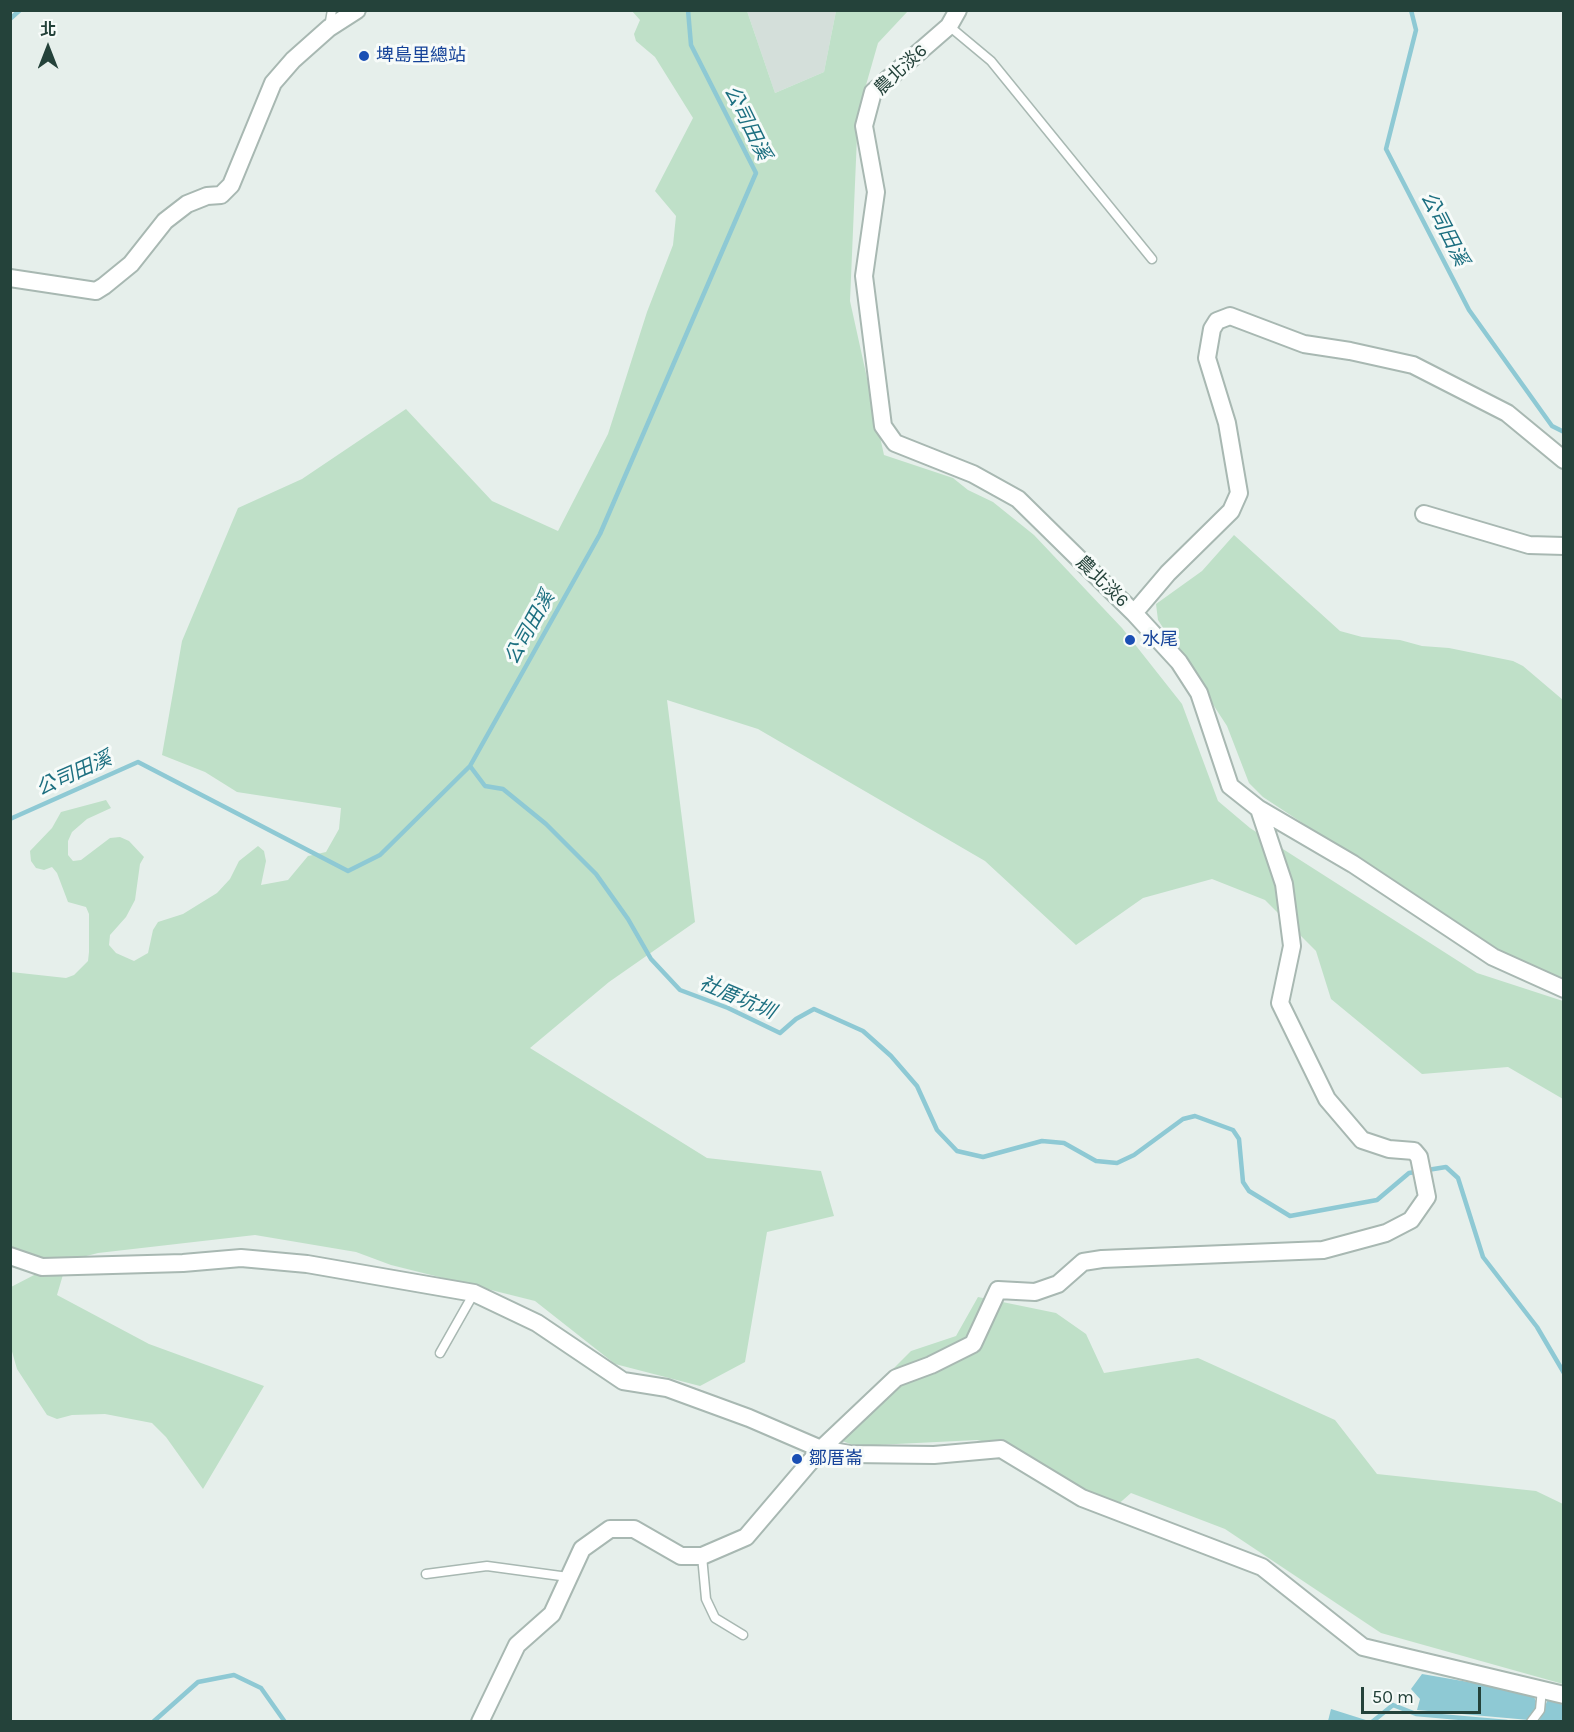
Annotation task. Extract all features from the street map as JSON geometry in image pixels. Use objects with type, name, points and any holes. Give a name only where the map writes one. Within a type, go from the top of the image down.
[{"type":"street","points":[[10,278],[96,291],[131,264],[165,221],[187,204],[221,195],[231,185],[273,83],[329,16],[357,10]]},
{"type":"street","name":"農北淡6","points":[[958,10],[949,26],[873,92],[864,126],[876,192],[864,276],[883,426],[894,443],[973,474],[1018,500],[1134,613],[1168,573],[1231,511],[1239,493],[1227,423],[1207,358],[1212,329],[1217,321],[1230,316],[1304,344],[1350,351],[1413,365],[1507,413],[1563,460]]},
{"type":"street","points":[[1424,514],[1529,545],[1563,546]]},
{"type":"street","points":[[1134,613],[1179,662],[1200,693],[1230,786],[1259,809],[1353,864],[1493,957],[1563,989]]},
{"type":"street","points":[[480,1722],[518,1645],[552,1614],[582,1549],[610,1529],[634,1529],[681,1556],[702,1556],[746,1537],[820,1449],[896,1378],[931,1365],[973,1344],[998,1290],[1035,1292],[1058,1284],[1083,1262],[1102,1259],[1323,1250],[1386,1233],[1411,1220],[1427,1197],[1419,1157],[1413,1151],[1389,1149],[1362,1140],[1327,1099],[1280,1003],[1292,945],[1284,884],[1259,809]]},
{"type":"street","points":[[10,1256],[42,1267],[183,1263],[241,1258],[307,1264],[474,1293],[537,1323],[623,1381],[667,1388],[749,1418],[820,1449],[850,1454],[934,1455],[1001,1449],[1082,1498],[1262,1568],[1363,1647],[1542,1688],[1563,1695]]},
{"type":"lane","points":[[949,26],[991,61],[1152,259]]},
{"type":"lane","points":[[440,1353],[474,1293]]},
{"type":"lane","points":[[702,1556],[706,1599],[715,1618],[743,1635]]},
{"type":"lane","points":[[426,1574],[487,1566],[568,1577]]},
{"type":"lane","points":[[1531,1722],[1540,1710],[1542,1688]]},
{"type":"shaded area","points":[[747,11],[836,11],[824,72],[775,93]]},
{"type":"green space","points":[[632,11],[747,11],[775,93],[824,72],[836,11],[908,11],[878,43],[858,113],[850,301],[884,455],[953,478],[968,490],[993,502],[1034,535],[1122,628],[1182,704],[1218,801],[1250,828],[1477,973],[1563,1001],[1563,1099],[1508,1067],[1422,1074],[1331,999],[1316,951],[1265,900],[1212,879],[1143,898],[1076,945],[985,861],[758,729],[667,700],[695,922],[609,982],[530,1048],[707,1158],[821,1171],[834,1216],[767,1232],[745,1362],[700,1386],[615,1364],[535,1301],[391,1265],[356,1252],[255,1235],[98,1253],[67,1261],[57,1295],[149,1344],[264,1386],[203,1489],[166,1437],[152,1423],[105,1414],[72,1415],[57,1419],[47,1415],[17,1369],[11,1348],[11,1287],[36,1274],[11,1258],[11,972],[66,978],[74,975],[88,961],[89,952],[89,914],[86,907],[68,902],[57,873],[52,867],[44,870],[36,868],[31,861],[30,851],[52,828],[61,812],[106,800],[111,808],[87,819],[72,832],[68,841],[68,855],[73,861],[81,860],[110,838],[120,837],[129,841],[144,857],[140,864],[135,900],[126,917],[110,935],[109,945],[116,953],[134,961],[148,953],[153,930],[158,922],[183,914],[217,893],[230,879],[239,861],[258,846],[264,851],[266,861],[261,885],[288,880],[308,856],[326,852],[339,829],[341,808],[237,792],[205,772],[162,755],[182,641],[238,508],[302,479],[406,409],[492,501],[558,531],[608,434],[647,312],[673,245],[676,216],[655,191],[693,118],[655,57],[636,41],[634,34],[640,20]]},
{"type":"green space","points":[[1234,535],[1340,631],[1362,637],[1400,640],[1422,646],[1449,648],[1513,661],[1523,666],[1563,700],[1563,979],[1521,967],[1263,797],[1249,783],[1227,726],[1158,620],[1156,604],[1202,571]]},
{"type":"green space","points":[[978,1297],[1056,1313],[1086,1334],[1104,1373],[1198,1358],[1335,1420],[1377,1474],[1536,1491],[1563,1504],[1563,1684],[1381,1633],[1225,1529],[1131,1493],[1115,1507],[995,1444],[977,1440],[856,1446],[842,1441],[838,1437],[854,1408],[911,1351],[956,1336]]},
{"type":"water","points":[[1422,1674],[1532,1693],[1536,1701],[1535,1710],[1529,1720],[1417,1710],[1420,1699],[1411,1689]]},
{"type":"water","points":[[1548,1699],[1563,1705],[1563,1721],[1539,1721]]},
{"type":"water","points":[[1331,1709],[1369,1721],[1328,1721]]},
{"type":"waterway","points":[[10,19],[20,10]]},
{"type":"waterway","name":"公司田溪","points":[[10,819],[138,762],[348,871],[380,855],[470,766],[600,534],[756,173],[691,45],[688,10]]},
{"type":"waterway","name":"公司田溪","points":[[1411,10],[1416,30],[1386,149],[1469,310],[1552,426],[1564,432]]},
{"type":"waterway","name":"社厝坑圳","points":[[470,766],[485,786],[503,789],[546,824],[596,874],[628,919],[651,959],[680,990],[728,1008],[780,1033],[796,1019],[814,1009],[863,1031],[891,1056],[917,1086],[937,1130],[957,1151],[983,1157],[1042,1141],[1064,1143],[1096,1161],[1117,1163],[1134,1155],[1183,1119],[1195,1116],[1233,1130],[1239,1139],[1243,1182],[1249,1191],[1290,1216],[1377,1200],[1409,1173],[1446,1167],[1458,1178],[1483,1257],[1537,1327],[1564,1373]]},
{"type":"waterway","points":[[153,1722],[198,1682],[234,1675],[261,1688],[285,1722]]},
{"type":"waterway","points":[[1372,1722],[1393,1705],[1416,1714],[1507,1722]]},
{"type":"place","name":"埤島里總站","points":[[364,56]]},
{"type":"place","name":"水尾","points":[[1130,640]]},
{"type":"place","name":"鄒厝崙","points":[[797,1459]]}]
